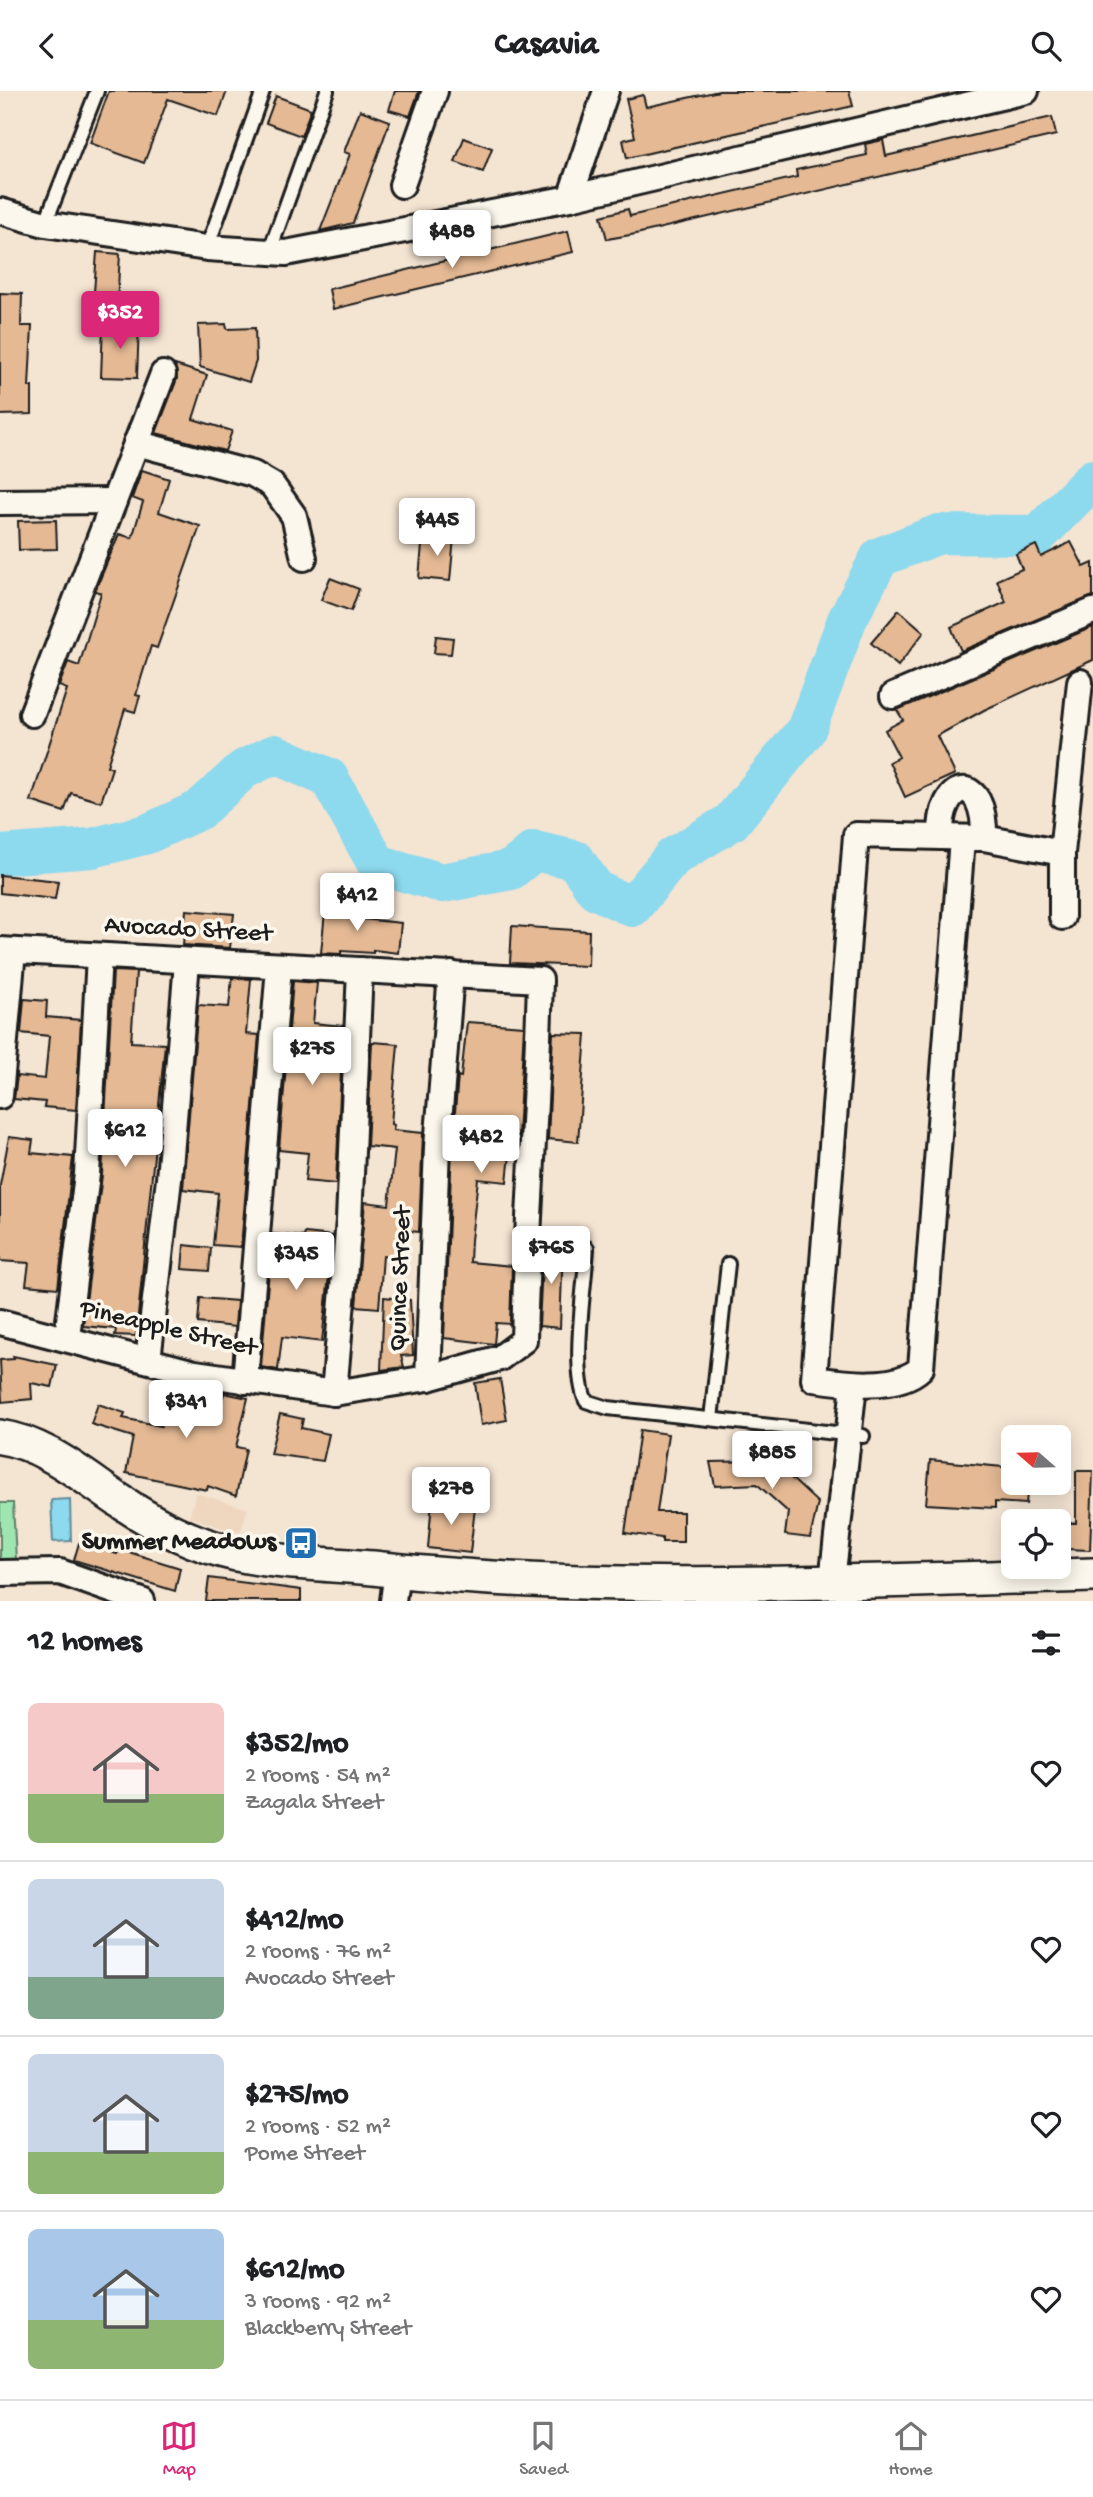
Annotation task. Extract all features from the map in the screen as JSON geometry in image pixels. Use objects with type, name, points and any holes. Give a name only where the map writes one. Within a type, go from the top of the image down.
[{"type":"main road","points":[[0,1437],[40,1451],[152,1521],[208,1545],[237,1554],[395,1586],[1093,1575]]},
{"type":"street","points":[[402,185],[435,91]]},
{"type":"street","points":[[570,198],[606,91]]},
{"type":"street","points":[[0,211],[45,224],[206,248],[269,253],[385,236],[570,198],[1026,91]]},
{"type":"street","points":[[32,714],[163,374]]},
{"type":"street","points":[[136,443],[253,474],[272,485],[294,516],[304,558]]},
{"type":"street","points":[[0,502],[114,502]]},
{"type":"street","points":[[893,696],[1093,611]]},
{"type":"street","points":[[1062,917],[1062,853],[1080,682]]},
{"type":"street","points":[[963,838],[920,1368],[909,1375],[861,1385],[814,1379],[856,835],[963,838],[1062,853]]},
{"type":"street","points":[[0,1096],[6,951]]},
{"type":"street","name":"Avocado Street","points":[[6,951],[540,979],[538,1063],[526,1227],[524,1341]]},
{"type":"street","points":[[67,1337],[87,1174],[99,955]]},
{"type":"street","points":[[148,1360],[169,1179],[187,962]]},
{"type":"street","points":[[245,1381],[279,967]]},
{"type":"street","points":[[334,1393],[349,1220],[360,970]]},
{"type":"street","name":"Quince Street","points":[[428,1378],[437,1147],[450,974]]},
{"type":"street","name":"Pineapple Street","points":[[0,1322],[67,1337],[195,1373],[334,1393],[428,1378],[500,1358],[524,1341]]},
{"type":"street","points":[[839,1581],[861,1385]]},
{"type":"street","points":[[0,1573],[60,1572],[131,1600]]},
{"type":"lane","points":[[45,224],[97,91]]},
{"type":"lane","points":[[206,248],[263,91]]},
{"type":"lane","points":[[269,253],[327,91]]},
{"type":"lane","points":[[587,1248],[579,1363],[580,1388],[586,1401],[608,1408],[855,1435]]},
{"type":"lane","points":[[711,1419],[728,1264]]},
{"type":"shaded area","points":[[196,1493],[248,1509],[240,1533],[189,1517]]},
{"type":"green space","points":[[0,1503],[13,1503],[16,1560],[0,1560]]},
{"type":"water","points":[[70,1499],[71,1541],[53,1542],[51,1500]]},
{"type":"building","points":[[109,91],[227,91],[218,116],[168,99],[144,163],[90,143]]},
{"type":"building","points":[[395,91],[419,91],[410,116],[389,110]]},
{"type":"building","points":[[719,91],[849,91],[853,106],[627,158],[623,140],[635,137],[626,99],[643,95],[646,107]]},
{"type":"building","points":[[276,96],[311,109],[301,136],[266,123]]},
{"type":"building","points":[[360,110],[390,121],[353,223],[320,231],[350,154],[344,152]]},
{"type":"building","points":[[1052,117],[1056,135],[636,234],[607,239],[601,216],[628,209],[630,216],[797,177],[796,170],[867,155],[865,144],[883,140],[886,156]]},
{"type":"building","points":[[464,138],[492,148],[483,172],[455,162]]},
{"type":"building","points":[[568,231],[573,252],[333,309],[329,289]]},
{"type":"building","points":[[97,252],[120,254],[116,321],[92,319]]},
{"type":"building","points":[[0,293],[22,294],[21,326],[32,326],[29,387],[32,387],[32,414],[0,415]]},
{"type":"building","points":[[103,323],[139,324],[137,378],[101,377]]},
{"type":"building","points":[[226,324],[227,329],[255,328],[256,361],[249,382],[200,367],[198,325]]},
{"type":"building","points":[[175,365],[207,375],[193,419],[232,431],[225,451],[156,433],[177,379]]},
{"type":"building","points":[[142,470],[169,479],[159,512],[200,526],[157,648],[151,646],[136,695],[140,696],[135,712],[125,709],[107,766],[112,768],[101,802],[71,793],[64,812],[31,801],[67,689],[59,686],[68,662],[79,666],[101,593],[95,591],[119,534],[132,538],[143,502],[132,498]]},
{"type":"building","points":[[56,520],[57,549],[19,550],[18,521]]},
{"type":"building","points":[[423,534],[454,537],[450,581],[419,578]]},
{"type":"building","points":[[1071,542],[1084,567],[1093,563],[1093,596],[961,651],[951,627],[1006,602],[997,580],[1022,569],[1016,554],[1036,545],[1041,557]]},
{"type":"building","points":[[330,578],[359,589],[351,611],[321,600]]},
{"type":"building","points":[[899,610],[924,632],[898,666],[871,643]]},
{"type":"building","points":[[1093,627],[1093,660],[984,710],[937,736],[955,774],[905,797],[889,762],[899,757],[885,730],[903,720],[897,710]]},
{"type":"building","points":[[436,636],[453,638],[451,654],[434,653]]},
{"type":"building","points":[[0,875],[58,881],[55,899],[0,893]]},
{"type":"building","points":[[326,901],[346,903],[344,917],[401,923],[398,953],[373,950],[373,953],[321,953]]},
{"type":"building","points":[[186,910],[234,914],[230,948],[183,945]]},
{"type":"building","points":[[512,926],[589,931],[588,966],[510,963]]},
{"type":"building","points":[[113,971],[136,972],[131,1042],[165,1044],[136,1336],[115,1335],[116,1329],[83,1326],[102,1175]]},
{"type":"building","points":[[232,978],[251,979],[246,1034],[259,1035],[241,1247],[213,1245],[218,1193],[183,1189],[198,1005],[229,1007]]},
{"type":"building","points":[[293,981],[317,983],[313,1023],[343,1026],[336,1184],[305,1181],[308,1153],[279,1150]]},
{"type":"building","points":[[24,999],[47,1001],[46,1017],[81,1020],[76,1110],[44,1107],[45,1102],[14,1099],[17,1076],[45,1079],[49,1036],[21,1033]]},
{"type":"building","points":[[467,1022],[524,1026],[518,1136],[512,1136],[507,1182],[478,1179],[471,1240],[470,1262],[512,1266],[510,1324],[496,1323],[494,1344],[444,1338],[452,1148],[458,1076],[461,1077]]},
{"type":"building","points":[[553,1033],[586,1034],[578,1142],[548,1139]]},
{"type":"building","points":[[372,1042],[398,1044],[391,1124],[394,1125],[393,1130],[423,1133],[419,1232],[403,1230],[400,1258],[383,1256],[379,1308],[356,1306],[365,1202],[389,1205],[395,1149],[367,1146]]},
{"type":"building","points":[[9,1137],[33,1140],[31,1153],[73,1157],[58,1288],[26,1285],[29,1263],[0,1261],[0,1185]]},
{"type":"building","points":[[305,1233],[333,1236],[322,1342],[282,1337],[278,1370],[261,1367],[272,1234],[304,1237]]},
{"type":"building","points":[[543,1244],[563,1246],[560,1328],[539,1326]]},
{"type":"building","points":[[184,1245],[211,1248],[209,1271],[182,1269]]},
{"type":"building","points":[[384,1297],[410,1300],[413,1355],[401,1356],[404,1367],[381,1370]]},
{"type":"building","points":[[200,1298],[237,1301],[235,1327],[198,1323]]},
{"type":"building","points":[[13,1356],[57,1365],[52,1387],[31,1383],[32,1399],[2,1402],[0,1360],[14,1359]]},
{"type":"building","points":[[500,1379],[507,1420],[481,1425],[475,1383]]},
{"type":"building","points":[[173,1383],[223,1397],[224,1393],[248,1398],[236,1447],[246,1449],[236,1496],[208,1486],[207,1490],[126,1473],[133,1437],[91,1424],[98,1404],[125,1413],[123,1418],[161,1426]]},
{"type":"building","points":[[280,1414],[303,1419],[301,1428],[329,1434],[323,1461],[270,1454]]},
{"type":"building","points":[[640,1430],[668,1434],[657,1512],[683,1512],[683,1542],[662,1542],[662,1538],[625,1533]]},
{"type":"building","points":[[930,1460],[1001,1467],[1001,1495],[1027,1495],[1026,1504],[995,1502],[995,1508],[926,1504]]},
{"type":"building","points":[[773,1461],[818,1503],[810,1538],[785,1535],[788,1512],[757,1484],[715,1486],[710,1462]]},
{"type":"building","points":[[1076,1471],[1093,1471],[1090,1550],[1071,1549],[1071,1523],[1076,1523]]},
{"type":"building","points":[[432,1502],[475,1507],[470,1553],[428,1548]]},
{"type":"building","points":[[79,1543],[117,1554],[119,1549],[180,1568],[175,1591],[74,1560]]},
{"type":"building","points":[[209,1578],[301,1590],[301,1601],[206,1601]]},
{"type":"waterway","points":[[0,855],[92,848],[147,834],[199,810],[244,769],[275,754],[329,778],[377,864],[442,883],[511,870],[534,851],[575,860],[596,890],[632,907],[673,857],[731,822],[806,730],[847,620],[880,557],[939,534],[1038,535],[1093,479]]},
{"type":"place","name":"Summer Meadows","points":[[301,1543]]}]
